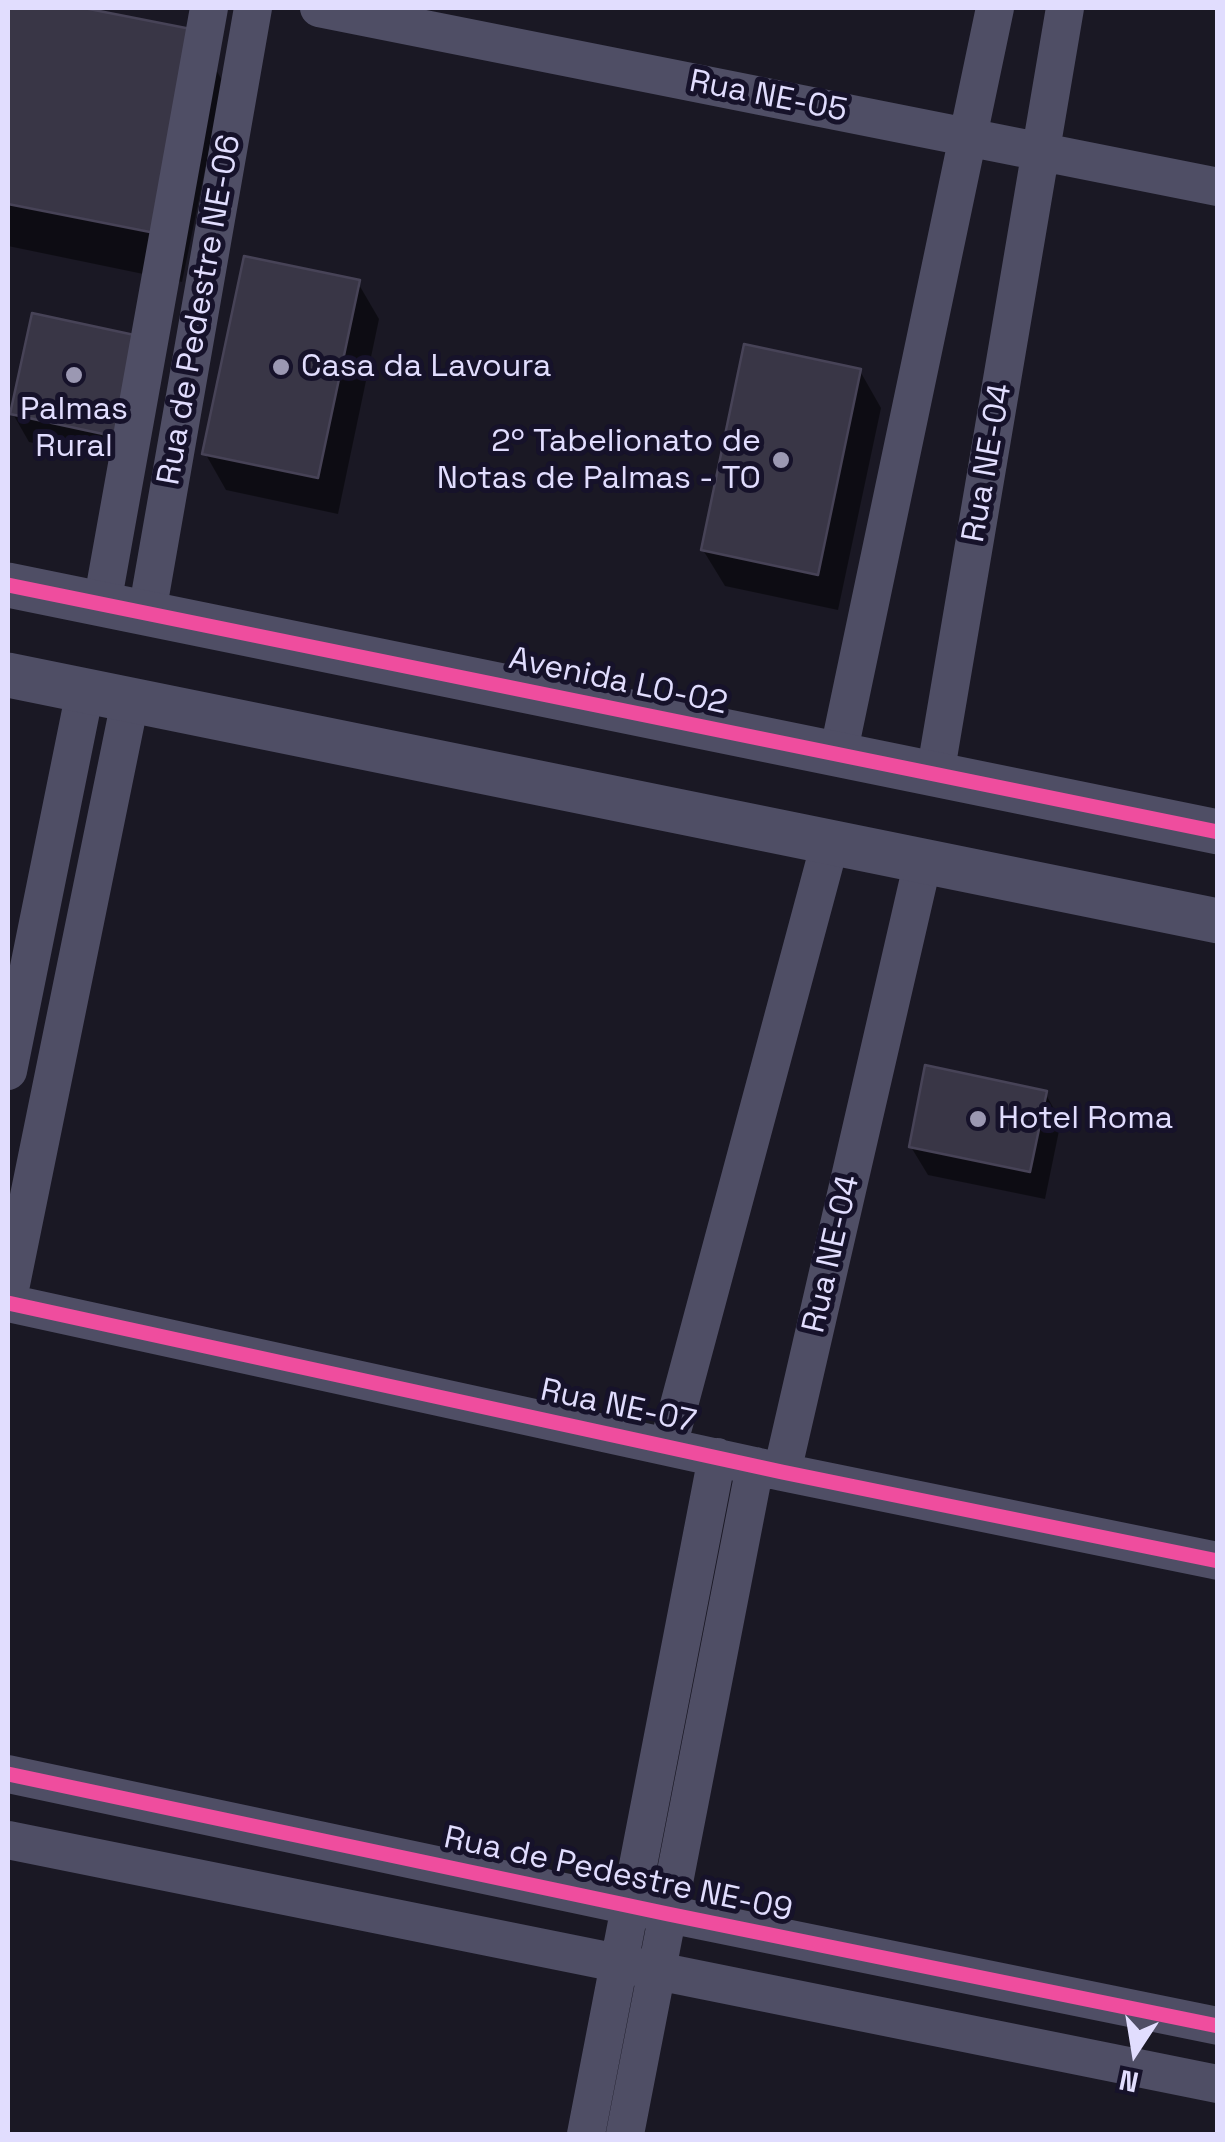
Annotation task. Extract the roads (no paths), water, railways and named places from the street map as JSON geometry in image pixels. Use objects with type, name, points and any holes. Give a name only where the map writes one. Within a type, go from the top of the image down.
[{"type":"street","name":"Rua de Pedestre NE-06","points":[[102,604],[210,8]]},
{"type":"street","name":"Rua de Pedestre NE-06","points":[[147,613],[253,8]]},
{"type":"street","name":"Rua NE-05","points":[[319,8],[1218,187]]},
{"type":"street","points":[[838,755],[994,8]]},
{"type":"street","name":"Rua NE-04","points":[[935,774],[1065,8]]},
{"type":"street","name":"Avenida LO-02","points":[[8,585],[1218,832]]},
{"type":"street","points":[[8,675],[1218,921]]},
{"type":"street","points":[[8,1072],[86,691]]},
{"type":"street","points":[[8,1301],[130,700]]},
{"type":"street","points":[[668,1446],[830,843]]},
{"type":"street","name":"Rua NE-04","points":[[650,1910],[769,1469],[923,861]]},
{"type":"street","name":"Rua NE-07","points":[[8,1301],[769,1469],[1218,1561]]},
{"type":"street","points":[[625,2134],[639,1966],[717,1457]]},
{"type":"street","name":"Rua de Pedestre NE-09","points":[[8,1774],[1218,2026]]},
{"type":"street","points":[[8,1840],[1218,2084]]},
{"type":"street","points":[[586,2134],[639,1966]]},
{"type":"place","name":"Casa da Lavoura","points":[[281,367]]},
{"type":"place","name":"Palmas Rural","points":[[74,375]]},
{"type":"place","name":"2º Tabelionato de Notas de Palmas - TO","points":[[781,460]]},
{"type":"place","name":"Hotel Roma","points":[[978,1119]]}]
